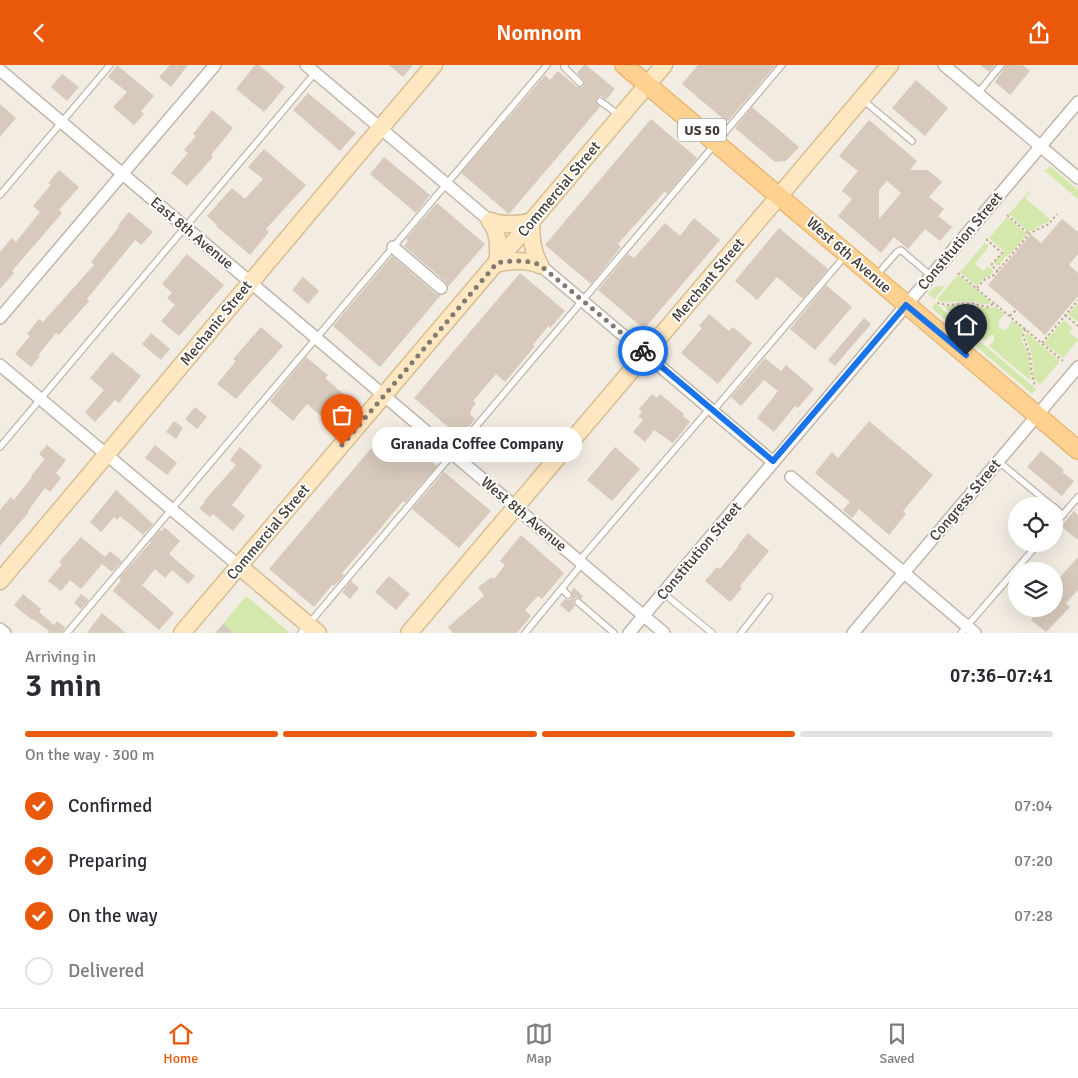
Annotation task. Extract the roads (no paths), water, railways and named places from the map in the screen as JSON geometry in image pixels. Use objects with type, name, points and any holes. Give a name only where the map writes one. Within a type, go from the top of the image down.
[{"type":"main road","name":"US 50","points":[[624,65],[780,196]]},
{"type":"main road","name":"West 6th Avenue","points":[[780,196],[1078,450]]},
{"type":"street","points":[[0,317],[215,65]]},
{"type":"street","points":[[306,65],[490,221],[495,228],[499,252],[497,263],[506,261],[540,265]]},
{"type":"street","name":"Mechanic Street","points":[[0,581],[434,65]]},
{"type":"street","name":"Commercial Street","points":[[182,633],[664,65]]},
{"type":"street","name":"Merchant Street","points":[[408,633],[890,65]]},
{"type":"street","points":[[944,65],[1078,179]]},
{"type":"street","name":"East 8th Avenue","points":[[0,70],[384,395]]},
{"type":"street","name":"Constitution Street","points":[[629,633],[1078,102]]},
{"type":"street","points":[[490,221],[505,223],[532,221],[531,230],[535,256],[540,265],[773,461]]},
{"type":"street","points":[[393,247],[440,288]]},
{"type":"street","points":[[0,365],[239,566],[309,630]]},
{"type":"street","name":"Congress Street","points":[[853,633],[1078,367]]},
{"type":"street","name":"West 8th Avenue","points":[[384,395],[664,633]]},
{"type":"street","points":[[791,477],[904,573],[968,631]]},
{"type":"street","points":[[0,629],[5,633]]},
{"type":"lane","points":[[0,195],[110,65]]},
{"type":"lane","points":[[67,633],[547,65]]},
{"type":"lane","points":[[565,65],[564,67],[580,83]]},
{"type":"lane","points":[[309,630],[453,454],[782,65]]},
{"type":"lane","points":[[978,93],[1001,65]]},
{"type":"lane","points":[[0,447],[315,73]]},
{"type":"lane","points":[[862,99],[912,141]]},
{"type":"lane","points":[[600,101],[621,116]]},
{"type":"lane","points":[[875,277],[901,250],[931,276]]},
{"type":"lane","points":[[525,633],[562,589],[581,562],[847,253]]},
{"type":"lane","points":[[998,461],[1041,497]]},
{"type":"lane","points":[[1063,515],[1078,497]]},
{"type":"lane","points":[[968,631],[1032,552]]},
{"type":"lane","points":[[562,589],[568,595]]},
{"type":"lane","points":[[664,593],[712,633]]},
{"type":"lane","points":[[740,633],[769,597]]},
{"type":"lane","points":[[578,602],[614,633]]},
{"type":"place","name":"Granada Coffee Company","points":[[342,445]]}]
